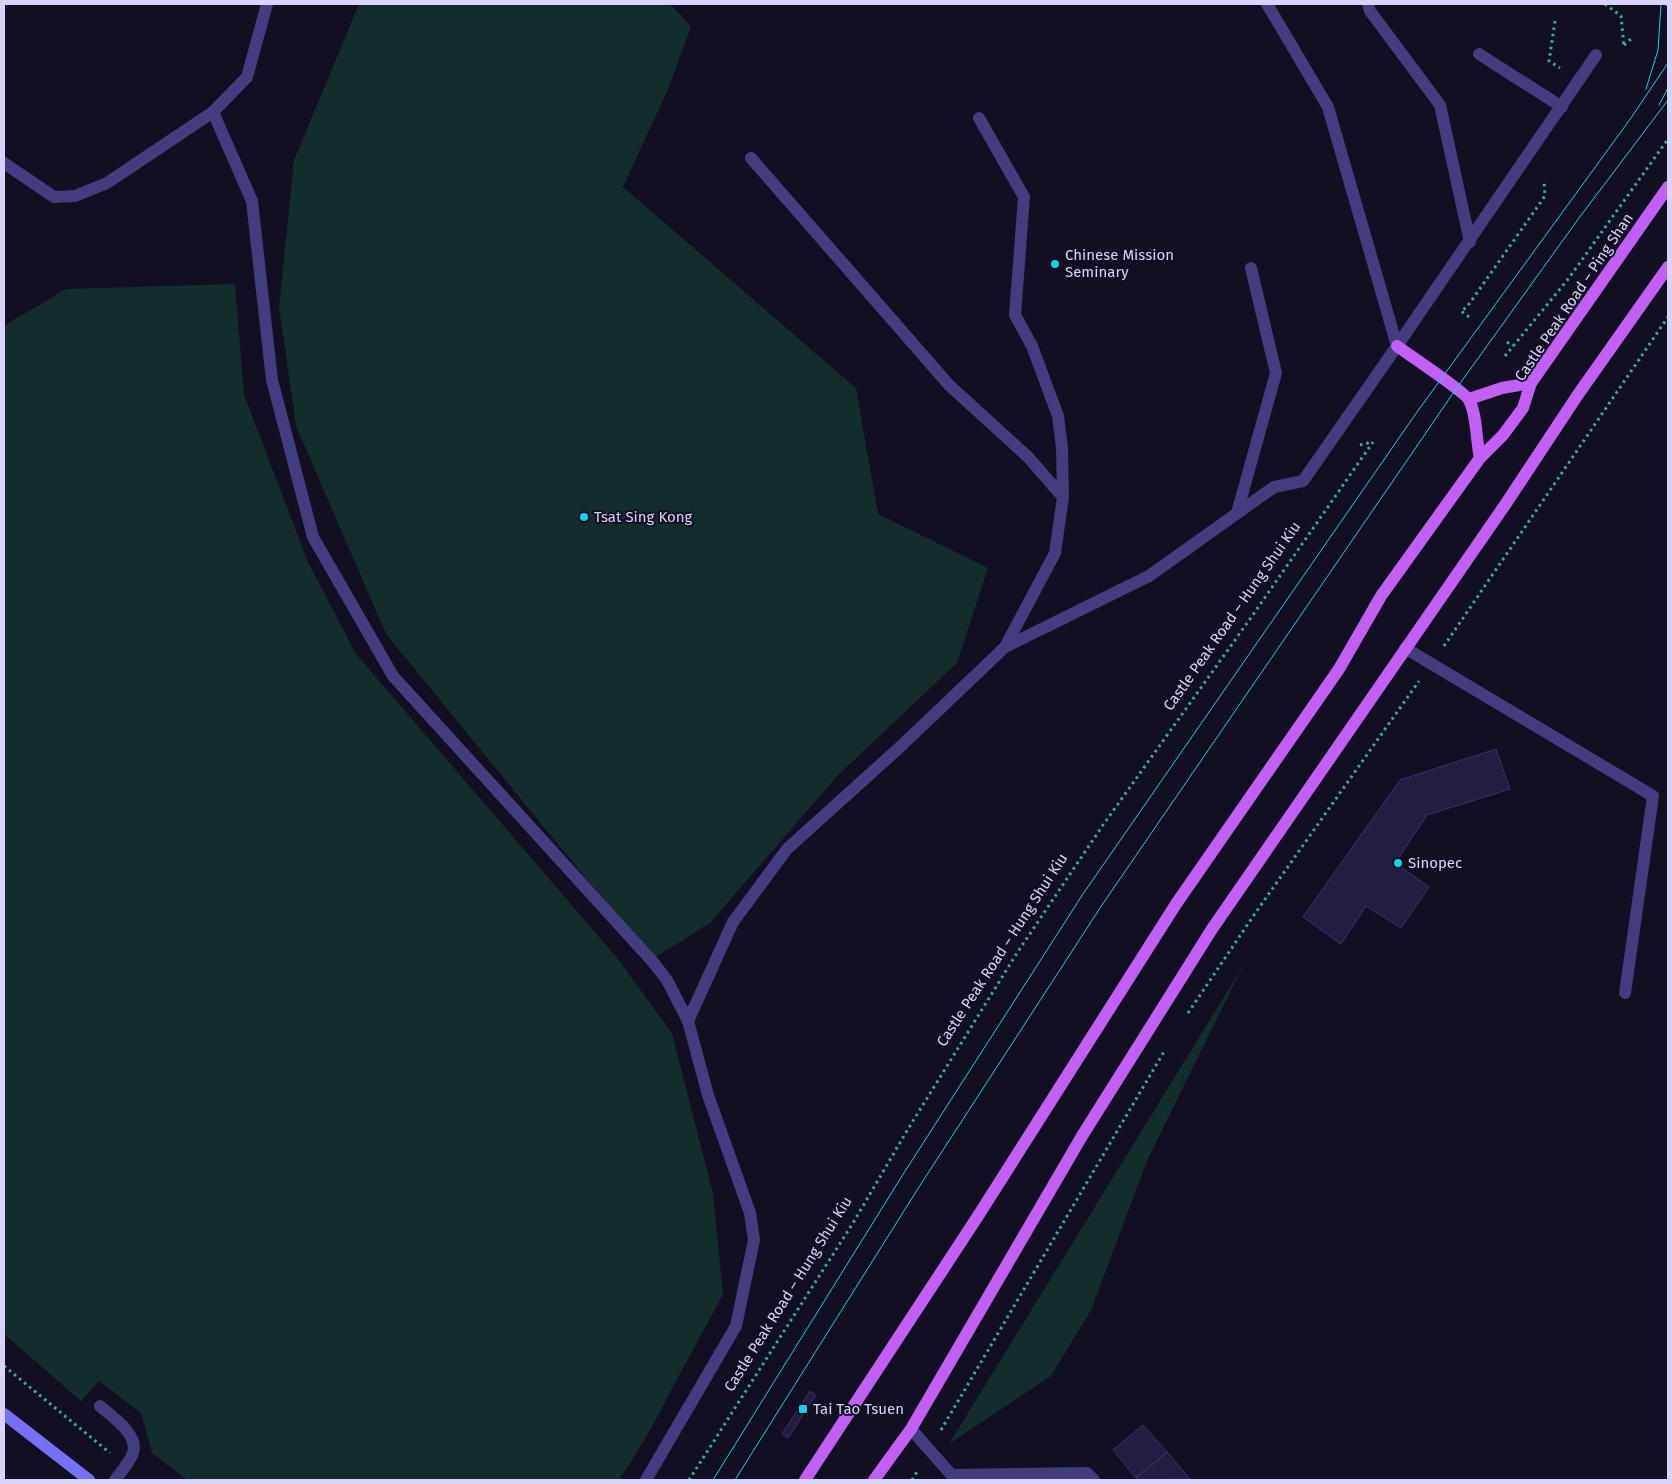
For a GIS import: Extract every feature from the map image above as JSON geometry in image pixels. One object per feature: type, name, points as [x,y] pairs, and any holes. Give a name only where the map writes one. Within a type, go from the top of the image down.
[{"type":"main road","name":"Castle Peak Road – Ping Shan","points":[[804,1480],[978,1216],[1176,904],[1339,669],[1381,596],[1470,471],[1503,435],[1523,408],[1531,383],[1668,187]]},
{"type":"main road","points":[[874,1480],[911,1430],[1082,1136],[1212,929],[1507,502],[1577,396],[1668,267]]},
{"type":"main road","points":[[1398,346],[1469,399],[1476,422],[1476,438],[1480,458]]},
{"type":"main road","points":[[1469,399],[1502,388],[1531,383]]},
{"type":"main road","points":[[4,1414],[89,1480]]},
{"type":"street","points":[[4,163],[54,198],[75,196],[107,183],[213,112],[247,77],[267,4]]},
{"type":"street","points":[[1267,4],[1328,107],[1398,346]]},
{"type":"street","points":[[1368,4],[1370,11],[1440,105],[1470,242]]},
{"type":"street","points":[[1480,54],[1562,108]]},
{"type":"street","points":[[688,1021],[733,922],[787,849],[900,747],[1005,647],[1150,576],[1274,487],[1303,481],[1470,242],[1596,55]]},
{"type":"street","points":[[213,112],[252,200],[272,380],[313,537],[393,676],[652,960],[667,980],[688,1021],[708,1096],[750,1213],[754,1240],[736,1326],[646,1480]]},
{"type":"street","points":[[979,118],[1024,197],[1015,315],[1032,346],[1058,416],[1062,448],[1063,497],[1055,553],[1005,647]]},
{"type":"street","points":[[751,158],[949,385],[1028,457],[1063,497]]},
{"type":"street","points":[[1238,513],[1276,373],[1251,268]]},
{"type":"street","points":[[1405,648],[1653,796],[1626,993]]},
{"type":"street","points":[[100,1406],[123,1426],[132,1441],[133,1452],[115,1480]]},
{"type":"street","points":[[911,1430],[953,1478],[1087,1473],[1094,1480]]},
{"type":"path","points":[[1605,4],[1622,16],[1624,46],[1632,38]]},
{"type":"path","points":[[1555,21],[1549,61],[1580,81]]},
{"type":"path","points":[[1505,356],[1569,278],[1668,139]]},
{"type":"path","points":[[1469,317],[1460,312],[1467,307],[1545,196],[1544,181]]},
{"type":"path","points":[[1182,1022],[1256,912],[1432,664],[1668,316]]},
{"type":"path","points":[[1507,342],[1513,346]]},
{"type":"path","name":"Castle Peak Road – Hung Shui Kiu","points":[[689,1480],[853,1223],[908,1129],[1028,937],[1103,825],[1373,442],[1360,445]]},
{"type":"path","points":[[912,1480],[1167,1047]]},
{"type":"path","points":[[4,1366],[125,1465]]},
{"type":"green space","points":[[359,4],[670,4],[691,26],[669,87],[623,187],[856,388],[878,514],[988,568],[957,663],[838,775],[710,923],[654,958],[587,880],[386,634],[296,426],[279,307],[294,160]]},
{"type":"green space","points":[[235,284],[244,395],[308,562],[356,654],[617,958],[672,1033],[713,1194],[723,1294],[644,1441],[619,1480],[187,1480],[152,1453],[141,1413],[99,1381],[81,1401],[4,1334],[4,326],[66,289]]},
{"type":"green space","points":[[1243,966],[1147,1161],[1091,1310],[1051,1376],[949,1444]]},
{"type":"building","points":[[1496,749],[1510,789],[1427,815],[1395,863],[1429,887],[1401,928],[1366,906],[1341,944],[1303,917],[1400,780]]},
{"type":"building","points":[[810,1391],[816,1395],[788,1438],[782,1434]]},
{"type":"building","points":[[1143,1425],[1167,1452],[1136,1478],[1113,1450]]},
{"type":"building","points":[[1167,1452],[1190,1479],[1139,1480],[1136,1478]]},
{"type":"tram line","points":[[1646,89],[1658,50],[1661,4]]},
{"type":"tram line","points":[[713,1480],[902,1176],[1083,894],[1417,412],[1631,118],[1668,63]]},
{"type":"tram line","points":[[1659,105],[1668,88]]},
{"type":"tram line","points":[[735,1480],[919,1187],[1102,905],[1456,389],[1579,218],[1668,100]]},
{"type":"place","name":"Chinese Mission Seminary","points":[[1055,264]]},
{"type":"place","name":"Tsat Sing Kong","points":[[584,517]]},
{"type":"place","name":"Sinopec","points":[[1398,863]]},
{"type":"place","name":"Tai Tao Tsuen","points":[[803,1409]]}]
